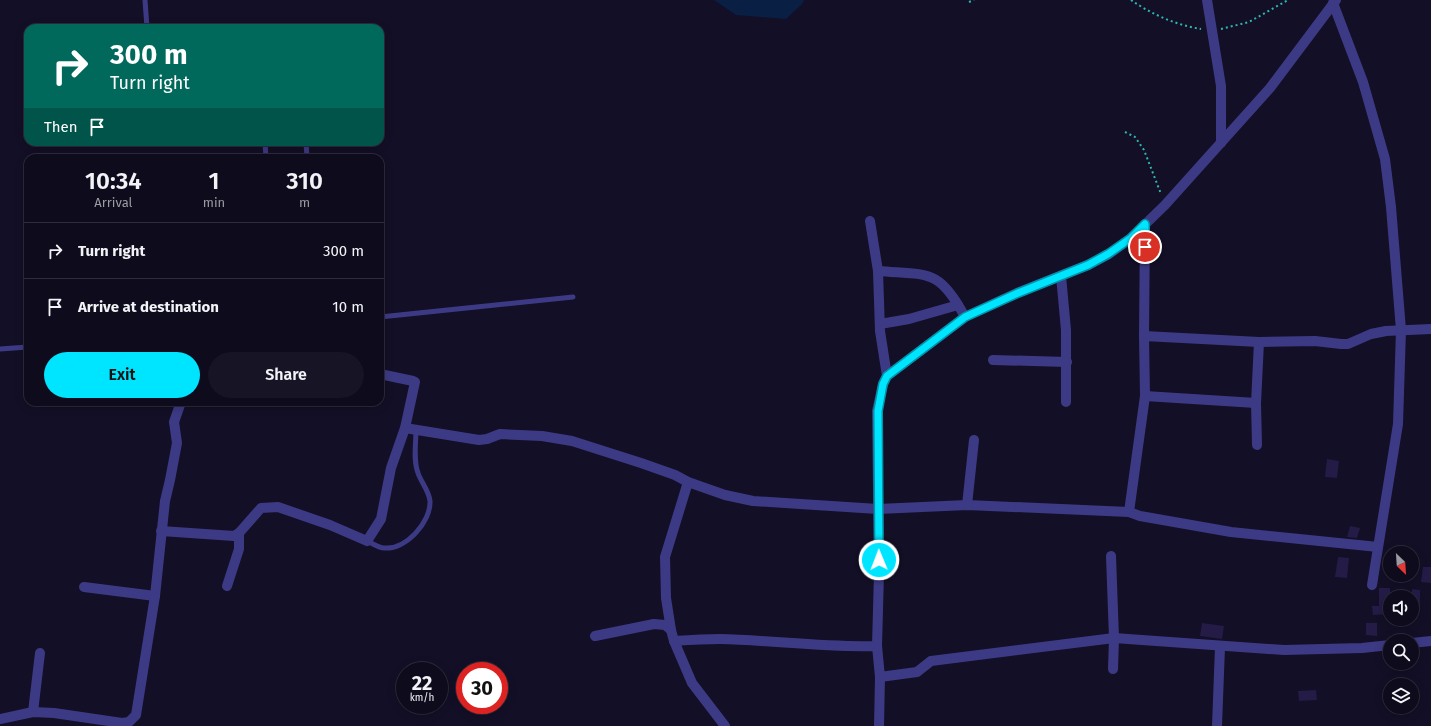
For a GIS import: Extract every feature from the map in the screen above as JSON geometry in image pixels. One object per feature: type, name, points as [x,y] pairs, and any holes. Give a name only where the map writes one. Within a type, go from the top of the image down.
[{"type":"street","points":[[1207,0],[1221,86],[1221,143]]},
{"type":"street","points":[[879,726],[880,678],[877,646],[879,573],[878,411],[883,384],[887,376],[965,317],[1018,293],[1088,265],[1108,254],[1131,238],[1165,205],[1270,88],[1334,2]]},
{"type":"street","points":[[1334,2],[1363,82],[1385,159],[1391,207],[1401,330],[1398,424],[1372,585]]},
{"type":"street","points":[[870,221],[878,271],[880,324],[887,376]]},
{"type":"street","points":[[1129,512],[1145,396],[1145,224]]},
{"type":"street","points":[[878,271],[916,273],[932,277],[941,282],[951,293],[965,317]]},
{"type":"street","points":[[1061,276],[1067,362],[1066,402]]},
{"type":"street","points":[[880,324],[909,320],[958,305]]},
{"type":"street","points":[[1144,336],[1259,342],[1315,341],[1348,344],[1371,334],[1401,330],[1431,329]]},
{"type":"street","points":[[1257,444],[1256,403],[1259,342]]},
{"type":"street","points":[[993,360],[1067,362]]},
{"type":"street","points":[[161,531],[227,536],[239,533],[261,508],[278,507],[330,525],[367,541],[381,519],[390,468],[405,428],[415,382],[384,375]]},
{"type":"street","points":[[1145,396],[1256,403]]},
{"type":"street","points":[[0,719],[12,722],[33,712],[54,713],[135,723],[155,596],[165,502],[177,444],[174,422],[180,406]]},
{"type":"street","points":[[405,428],[479,440],[487,439],[500,434],[542,436],[572,441],[641,462],[688,482],[725,495],[753,501],[878,509],[967,505],[1129,512],[1140,516],[1231,532],[1378,547]]},
{"type":"street","points":[[967,505],[974,440]]},
{"type":"street","points":[[688,482],[665,557],[666,598],[674,641],[692,683],[725,726]]},
{"type":"street","points":[[227,586],[239,549],[239,533]]},
{"type":"street","points":[[1111,556],[1114,638],[1113,669]]},
{"type":"street","points":[[84,587],[155,596]]},
{"type":"street","points":[[595,636],[654,624],[665,625],[671,630]]},
{"type":"street","points":[[880,678],[917,672],[931,661],[1114,638],[1220,647],[1284,650],[1362,648],[1383,646]]},
{"type":"street","points":[[674,641],[720,639],[859,647],[877,646]]},
{"type":"street","points":[[1419,642],[1431,641]]},
{"type":"street","points":[[1218,726],[1220,647]]},
{"type":"street","points":[[33,712],[40,653]]},
{"type":"lane","points":[[145,0],[147,24]]},
{"type":"lane","points":[[384,317],[573,297]]},
{"type":"lane","points":[[0,349],[24,346]]},
{"type":"lane","points":[[367,541],[383,548],[397,546],[418,531],[425,521],[430,502],[428,494],[418,473],[416,464],[416,430]]},
{"type":"path","points":[[969,2],[974,0]]},
{"type":"path","points":[[1130,0],[1153,13],[1190,27],[1212,30],[1249,22],[1288,0]]},
{"type":"path","points":[[1125,132],[1136,137],[1144,150],[1165,205]]},
{"type":"water","points":[[714,0],[804,0],[802,4],[786,19],[736,15]]},
{"type":"building","points":[[1327,459],[1339,461],[1337,478],[1325,477]]},
{"type":"building","points":[[1350,526],[1360,528],[1357,538],[1347,537]]},
{"type":"building","points":[[1338,557],[1349,558],[1347,578],[1335,577]]},
{"type":"building","points":[[1423,567],[1431,567],[1431,583],[1421,582]]},
{"type":"building","points":[[1379,588],[1390,588],[1390,590],[1383,590],[1383,614],[1373,615],[1372,606],[1379,606]]},
{"type":"building","points":[[1412,589],[1420,590],[1420,607],[1419,590]]},
{"type":"building","points":[[1202,623],[1224,626],[1222,639],[1200,636]]},
{"type":"building","points":[[1366,623],[1377,623],[1377,636],[1366,635]]},
{"type":"building","points":[[1316,690],[1317,700],[1299,701],[1298,691]]},
{"type":"route","points":[[879,560],[877,475],[878,411],[883,384],[887,376],[904,365],[965,317],[1018,293],[1088,265],[1108,254],[1131,238],[1145,224],[1145,247]]}]
